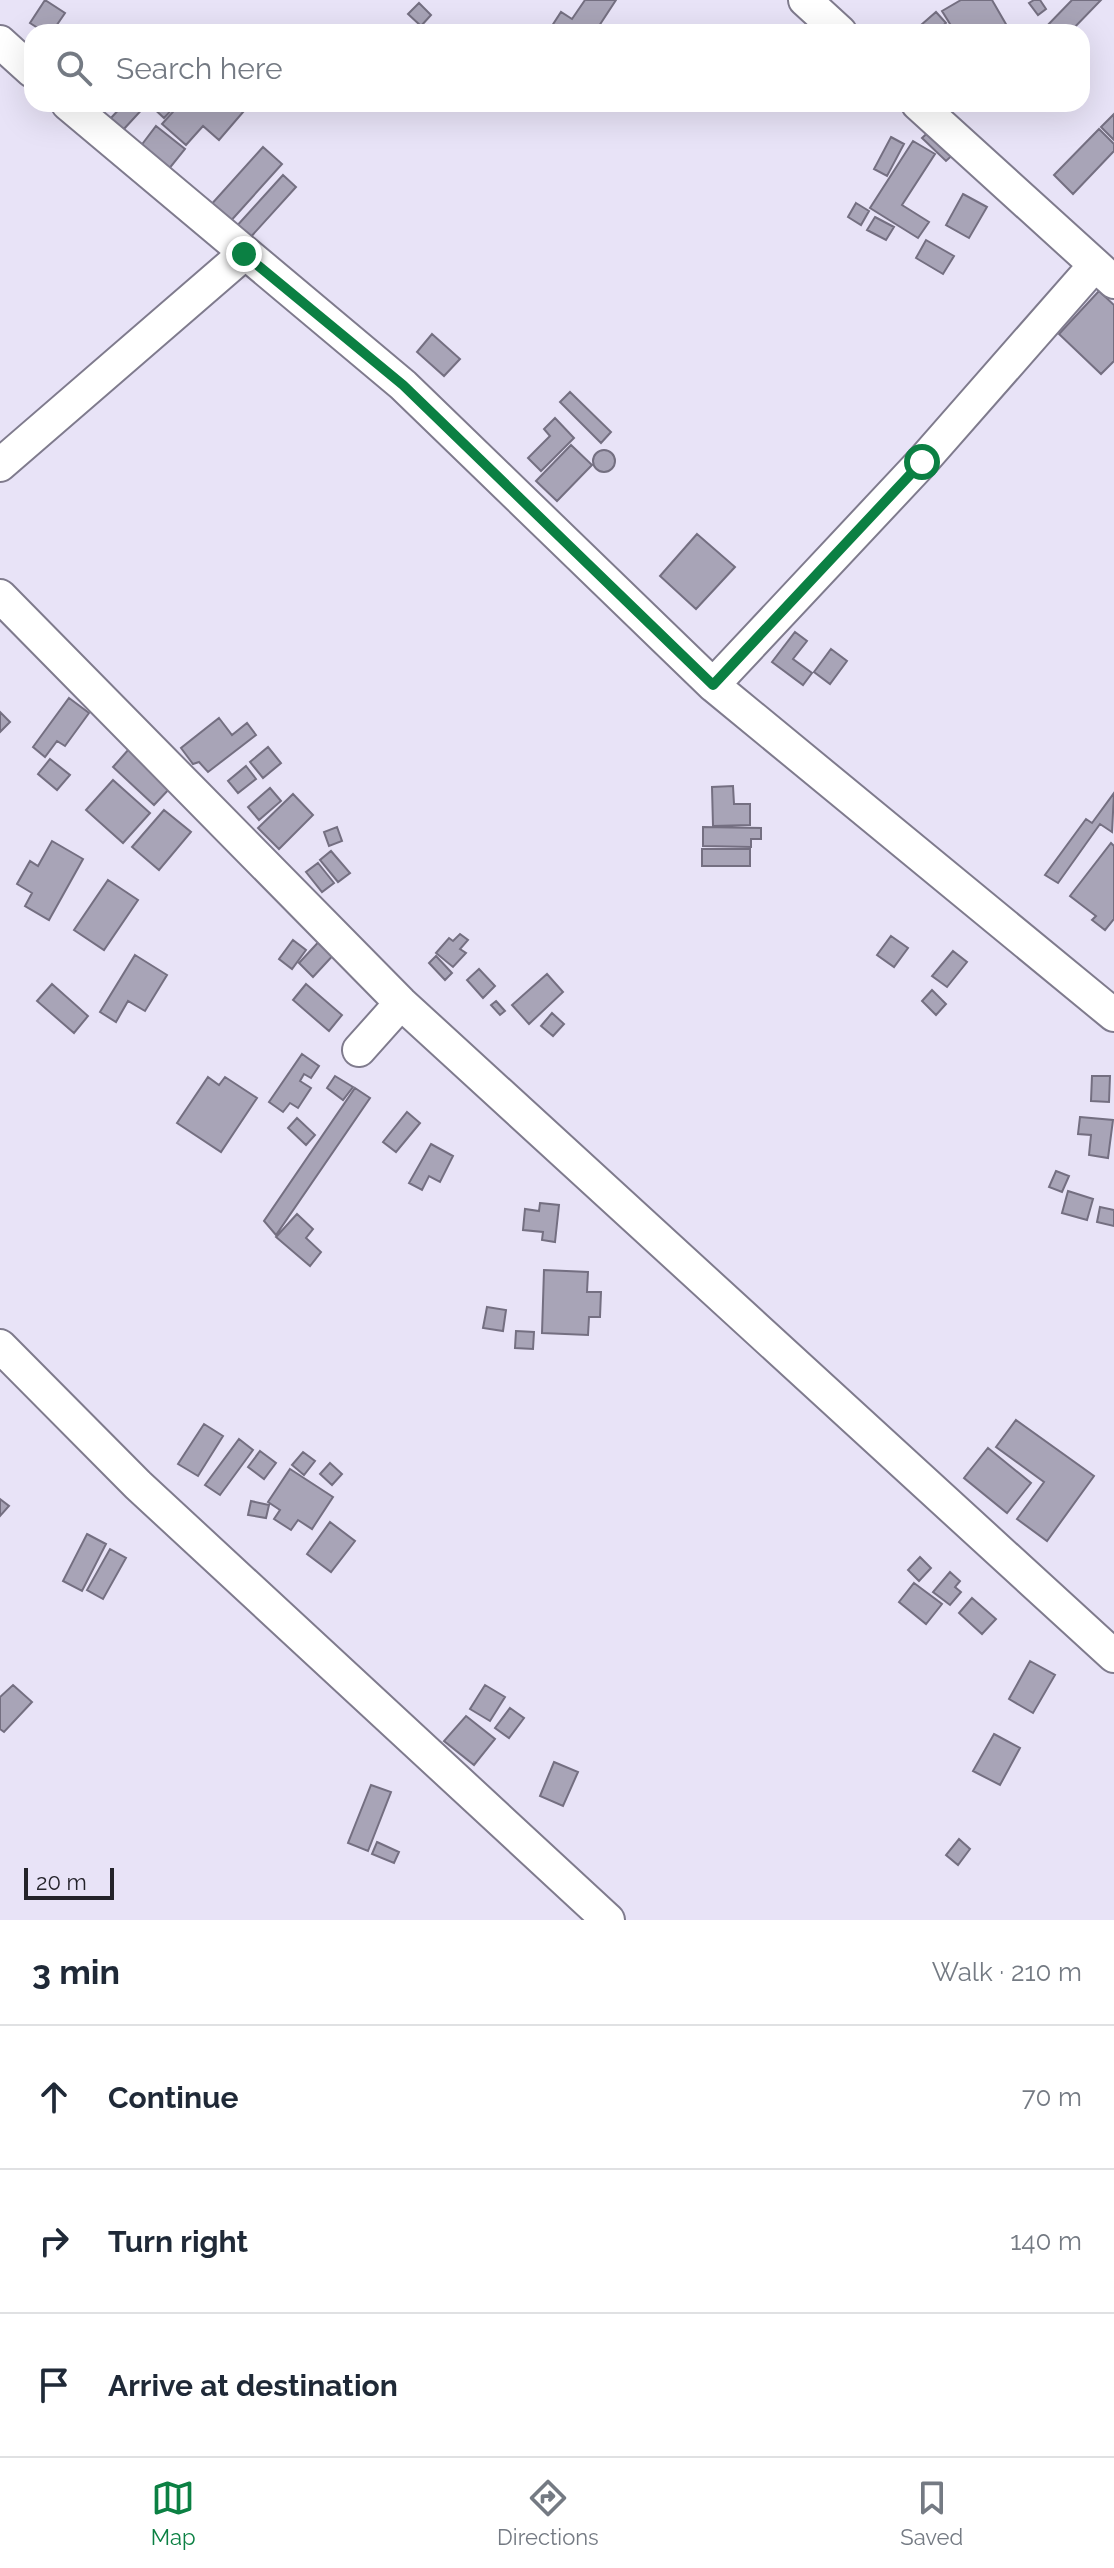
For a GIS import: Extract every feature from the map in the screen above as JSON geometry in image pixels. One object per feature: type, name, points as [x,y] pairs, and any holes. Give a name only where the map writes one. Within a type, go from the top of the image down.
[{"type":"street","points":[[805,0],[831,24]]},
{"type":"street","points":[[0,42],[24,64]]},
{"type":"street","points":[[77,112],[403,385],[713,685],[1114,1015]]},
{"type":"street","points":[[713,685],[1104,274],[927,112]]},
{"type":"street","points":[[0,465],[244,254]]},
{"type":"street","points":[[0,596],[401,1003],[1114,1656]]},
{"type":"street","points":[[359,1050],[401,1003]]},
{"type":"street","points":[[0,1346],[149,1496],[608,1920]]},
{"type":"building","points":[[45,0],[65,13],[57,24],[30,23]]},
{"type":"building","points":[[585,0],[616,0],[600,24],[553,24],[561,12],[572,19]]},
{"type":"building","points":[[961,0],[992,0],[1006,24],[950,24],[942,11]]},
{"type":"building","points":[[1040,0],[1046,9],[1038,15],[1029,3]]},
{"type":"building","points":[[1072,0],[1101,0],[1078,24],[1049,24]]},
{"type":"building","points":[[419,3],[431,15],[419,24],[408,14]]},
{"type":"building","points":[[936,12],[946,23],[945,24],[922,24]]},
{"type":"building","points":[[117,112],[140,112],[123,130],[110,119]]},
{"type":"building","points":[[173,112],[243,112],[219,140],[203,126],[186,145],[162,124]]},
{"type":"building","points":[[1114,114],[1114,140],[1101,127]]},
{"type":"building","points":[[156,126],[185,149],[168,170],[140,147]]},
{"type":"building","points":[[935,126],[958,150],[946,161],[922,138]]},
{"type":"building","points":[[1099,129],[1114,144],[1114,151],[1073,194],[1054,175]]},
{"type":"building","points":[[891,137],[904,144],[887,176],[874,169]]},
{"type":"building","points":[[913,141],[935,154],[902,205],[929,222],[918,238],[870,208]]},
{"type":"building","points":[[263,147],[282,164],[228,224],[209,207]]},
{"type":"building","points":[[283,175],[296,187],[248,240],[235,228]]},
{"type":"building","points":[[963,194],[987,207],[969,238],[946,225]]},
{"type":"building","points":[[856,203],[869,211],[861,225],[848,217]]},
{"type":"building","points":[[875,217],[894,227],[886,240],[867,230]]},
{"type":"building","points":[[926,240],[954,256],[943,274],[916,258]]},
{"type":"building","points":[[1099,291],[1114,305],[1114,361],[1101,374],[1059,334]]},
{"type":"building","points":[[432,334],[460,359],[444,376],[417,352]]},
{"type":"building","points":[[570,392],[611,432],[601,443],[560,402]]},
{"type":"building","points":[[555,418],[574,438],[541,471],[528,458],[550,436],[544,429]]},
{"type":"building","points":[[571,445],[592,465],[557,501],[536,481]]},
{"type":"building","points":[[604,450],[615,461],[604,472],[593,461]]},
{"type":"building","points":[[697,534],[735,567],[696,609],[660,576]]},
{"type":"building","points":[[795,632],[807,641],[793,659],[812,673],[803,685],[772,662]]},
{"type":"building","points":[[831,649],[847,661],[830,684],[814,672]]},
{"type":"building","points":[[69,698],[89,713],[65,746],[57,741],[45,757],[33,747]]},
{"type":"building","points":[[0,712],[10,722],[0,732]]},
{"type":"building","points":[[219,718],[232,735],[247,723],[256,735],[208,772],[199,762],[193,764],[181,748]]},
{"type":"building","points":[[268,747],[281,763],[263,778],[250,762]]},
{"type":"building","points":[[129,749],[171,787],[154,805],[113,767]]},
{"type":"building","points":[[50,759],[70,775],[57,790],[38,774]]},
{"type":"building","points":[[246,766],[256,779],[238,793],[228,781]]},
{"type":"building","points":[[113,780],[150,813],[123,843],[86,810]]},
{"type":"building","points":[[733,786],[734,804],[750,804],[750,825],[713,826],[712,787]]},
{"type":"building","points":[[270,788],[281,801],[259,820],[248,807]]},
{"type":"building","points":[[1114,793],[1112,832],[1100,824],[1058,883],[1045,875],[1086,819],[1092,823]]},
{"type":"building","points":[[293,794],[313,815],[279,849],[258,828]]},
{"type":"building","points":[[164,810],[191,832],[159,870],[132,847]]},
{"type":"building","points":[[337,827],[342,841],[329,846],[324,832]]},
{"type":"building","points":[[703,827],[761,828],[761,839],[751,839],[751,847],[703,846]]},
{"type":"building","points":[[52,841],[83,859],[49,920],[25,906],[32,893],[17,884],[30,861],[38,866]]},
{"type":"building","points":[[1111,843],[1114,846],[1114,919],[1105,930],[1092,920],[1096,916],[1070,896]]},
{"type":"building","points":[[702,849],[750,849],[750,866],[702,866]]},
{"type":"building","points":[[331,851],[350,873],[338,882],[320,860]]},
{"type":"building","points":[[318,863],[334,883],[322,892],[306,872]]},
{"type":"building","points":[[108,880],[138,900],[104,950],[74,930]]},
{"type":"building","points":[[460,934],[468,940],[460,949],[466,953],[453,967],[436,953],[449,938],[453,941]]},
{"type":"building","points":[[324,936],[338,950],[313,977],[299,963]]},
{"type":"building","points":[[891,936],[908,948],[894,967],[877,955]]},
{"type":"building","points":[[293,940],[306,950],[292,969],[279,959]]},
{"type":"building","points":[[953,951],[967,962],[947,987],[932,976]]},
{"type":"building","points":[[135,955],[167,975],[145,1011],[128,1001],[116,1022],[100,1012]]},
{"type":"building","points":[[436,956],[452,973],[445,980],[429,963]]},
{"type":"building","points":[[479,969],[495,986],[483,998],[467,980]]},
{"type":"building","points":[[547,974],[563,992],[529,1024],[512,1005]]},
{"type":"building","points":[[52,984],[88,1016],[74,1033],[37,1001]]},
{"type":"building","points":[[306,984],[342,1015],[329,1031],[293,1000]]},
{"type":"building","points":[[932,990],[946,1004],[936,1015],[922,1001]]},
{"type":"building","points":[[496,1001],[505,1011],[500,1015],[491,1005]]},
{"type":"building","points":[[552,1013],[564,1024],[553,1036],[541,1026]]},
{"type":"building","points":[[302,1054],[319,1066],[311,1078],[304,1074],[300,1081],[311,1088],[298,1108],[290,1103],[283,1112],[269,1102]]},
{"type":"building","points":[[335,1076],[353,1087],[343,1100],[327,1088]]},
{"type":"building","points":[[1092,1076],[1110,1076],[1109,1102],[1091,1101]]},
{"type":"building","points":[[208,1077],[219,1085],[225,1077],[257,1098],[221,1152],[177,1123]]},
{"type":"building","points":[[355,1088],[370,1098],[276,1235],[264,1221]]},
{"type":"building","points":[[407,1112],[420,1123],[396,1152],[383,1142]]},
{"type":"building","points":[[1080,1117],[1113,1120],[1108,1158],[1089,1155],[1091,1135],[1078,1134]]},
{"type":"building","points":[[297,1118],[315,1135],[306,1145],[288,1128]]},
{"type":"building","points":[[431,1144],[453,1156],[440,1182],[429,1176],[422,1190],[409,1183]]},
{"type":"building","points":[[1056,1171],[1069,1176],[1062,1192],[1049,1187]]},
{"type":"building","points":[[1068,1191],[1093,1199],[1087,1220],[1062,1213]]},
{"type":"building","points":[[540,1203],[559,1205],[555,1242],[542,1240],[543,1232],[523,1230],[525,1209],[539,1211]]},
{"type":"building","points":[[1100,1207],[1114,1210],[1114,1226],[1097,1222]]},
{"type":"building","points":[[297,1214],[313,1229],[306,1238],[321,1252],[310,1266],[276,1237]]},
{"type":"building","points":[[544,1270],[588,1272],[587,1292],[601,1292],[600,1317],[589,1317],[588,1335],[542,1333]]},
{"type":"building","points":[[487,1307],[506,1310],[503,1331],[483,1328]]},
{"type":"building","points":[[516,1331],[534,1332],[533,1349],[515,1348]]},
{"type":"building","points":[[1016,1420],[1094,1476],[1047,1541],[1017,1519],[1044,1482],[996,1447]]},
{"type":"building","points":[[204,1424],[223,1436],[198,1476],[178,1464]]},
{"type":"building","points":[[239,1439],[253,1450],[220,1495],[205,1485]]},
{"type":"building","points":[[988,1448],[1031,1483],[1007,1513],[964,1478]]},
{"type":"building","points":[[260,1451],[276,1463],[264,1479],[248,1467]]},
{"type":"building","points":[[303,1452],[315,1461],[304,1475],[292,1465]]},
{"type":"building","points":[[330,1463],[342,1474],[332,1485],[320,1474]]},
{"type":"building","points":[[290,1469],[333,1497],[312,1529],[298,1520],[291,1530],[274,1519],[280,1510],[268,1502]]},
{"type":"building","points":[[0,1499],[9,1506],[0,1516]]},
{"type":"building","points":[[251,1501],[269,1505],[266,1518],[248,1515]]},
{"type":"building","points":[[330,1522],[355,1541],[331,1572],[307,1554]]},
{"type":"building","points":[[87,1534],[106,1544],[82,1591],[63,1581]]},
{"type":"building","points":[[110,1549],[126,1558],[103,1599],[87,1590]]},
{"type":"building","points":[[920,1557],[931,1568],[919,1581],[908,1570]]},
{"type":"building","points":[[950,1572],[960,1581],[955,1587],[961,1592],[950,1605],[933,1592]]},
{"type":"building","points":[[914,1583],[942,1604],[926,1624],[899,1602]]},
{"type":"building","points":[[972,1598],[996,1619],[982,1634],[959,1613]]},
{"type":"building","points":[[1030,1661],[1055,1675],[1033,1713],[1009,1699]]},
{"type":"building","points":[[13,1685],[32,1702],[4,1732],[0,1729],[0,1697]]},
{"type":"building","points":[[485,1685],[505,1697],[490,1721],[470,1709]]},
{"type":"building","points":[[510,1708],[524,1718],[509,1738],[495,1728]]},
{"type":"building","points":[[466,1716],[495,1739],[474,1765],[444,1741]]},
{"type":"building","points":[[994,1734],[1020,1748],[1000,1785],[973,1771]]},
{"type":"building","points":[[554,1762],[578,1772],[563,1806],[540,1796]]},
{"type":"building","points":[[371,1785],[391,1792],[368,1851],[348,1843]]},
{"type":"building","points":[[959,1839],[970,1849],[958,1865],[946,1855]]},
{"type":"building","points":[[377,1842],[399,1852],[394,1863],[372,1854]]},
{"type":"route","points":[[244,254],[403,385],[713,685],[922,462]]}]
